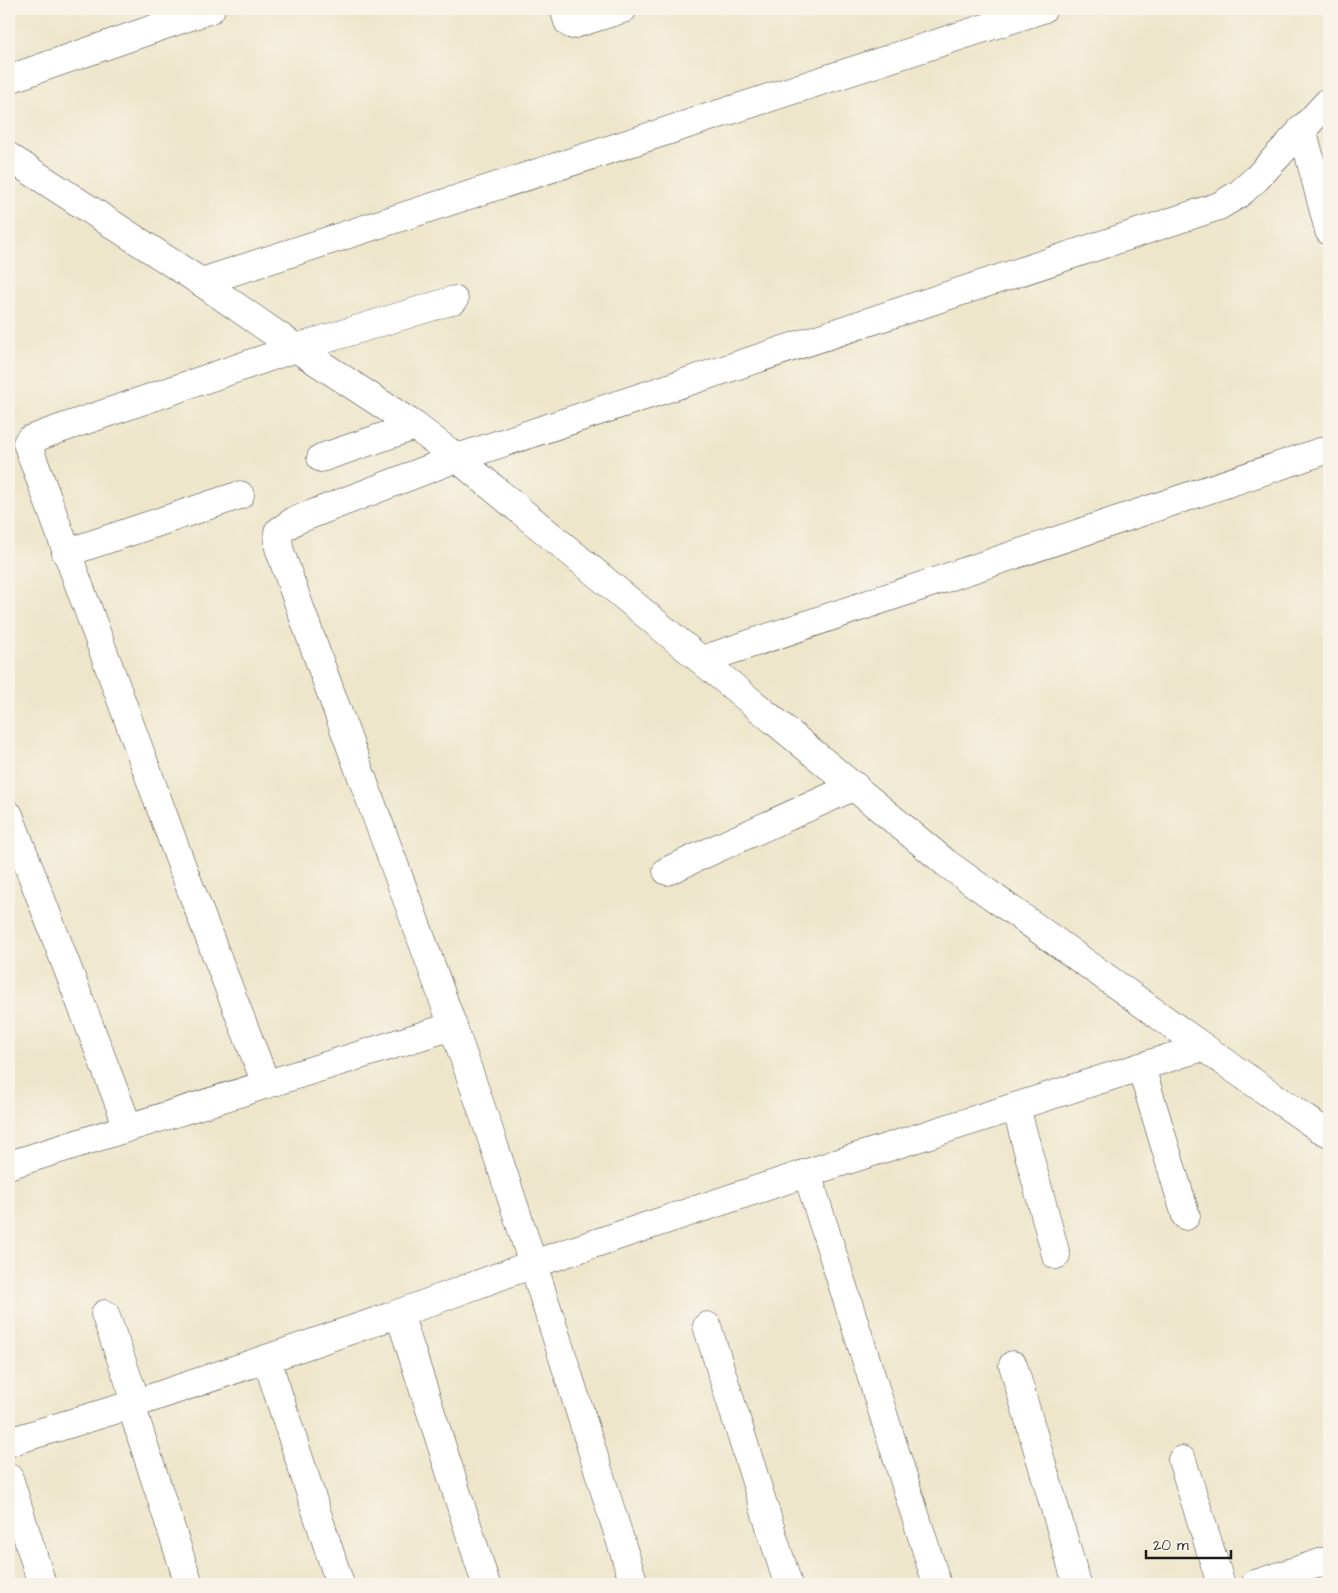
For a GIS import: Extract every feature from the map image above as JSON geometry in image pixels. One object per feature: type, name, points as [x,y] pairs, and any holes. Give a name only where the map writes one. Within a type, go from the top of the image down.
[{"type":"street","points":[[9,78],[212,9]]},
{"type":"street","points":[[564,9],[568,22],[572,25],[623,9]]},
{"type":"street","points":[[201,282],[1043,9]]},
{"type":"street","points":[[634,1584],[533,1264],[453,1026],[363,776],[324,678],[279,548],[278,535],[282,528],[294,521],[457,458],[1219,206],[1239,194],[1257,178],[1329,101]]},
{"type":"street","points":[[1302,128],[1329,231]]},
{"type":"street","points":[[9,157],[201,282],[296,348],[415,426],[457,458],[946,862],[1203,1048],[1329,1133]]},
{"type":"street","points":[[266,1084],[183,869],[28,451],[28,441],[296,348],[454,300]]},
{"type":"street","points":[[321,458],[415,426]]},
{"type":"street","points":[[702,660],[1329,449]]},
{"type":"street","points":[[66,553],[240,495]]},
{"type":"street","points":[[667,872],[855,786]]},
{"type":"street","points":[[9,815],[128,1128]]},
{"type":"street","points":[[9,1165],[453,1026]]},
{"type":"street","points":[[9,1442],[134,1404],[267,1360],[533,1264],[807,1173],[1203,1048]]},
{"type":"street","points":[[1141,1067],[1186,1216]]},
{"type":"street","points":[[1016,1107],[1056,1255]]},
{"type":"street","points":[[807,1173],[937,1584]]},
{"type":"street","points":[[399,1313],[486,1584]]},
{"type":"street","points":[[105,1314],[189,1584]]},
{"type":"street","points":[[707,1326],[788,1584]]},
{"type":"street","points":[[267,1360],[340,1584]]},
{"type":"street","points":[[1013,1365],[1077,1584]]},
{"type":"street","points":[[1182,1460],[1221,1584]]},
{"type":"street","points":[[9,1478],[42,1584]]},
{"type":"street","points":[[1255,1584],[1329,1560]]}]
